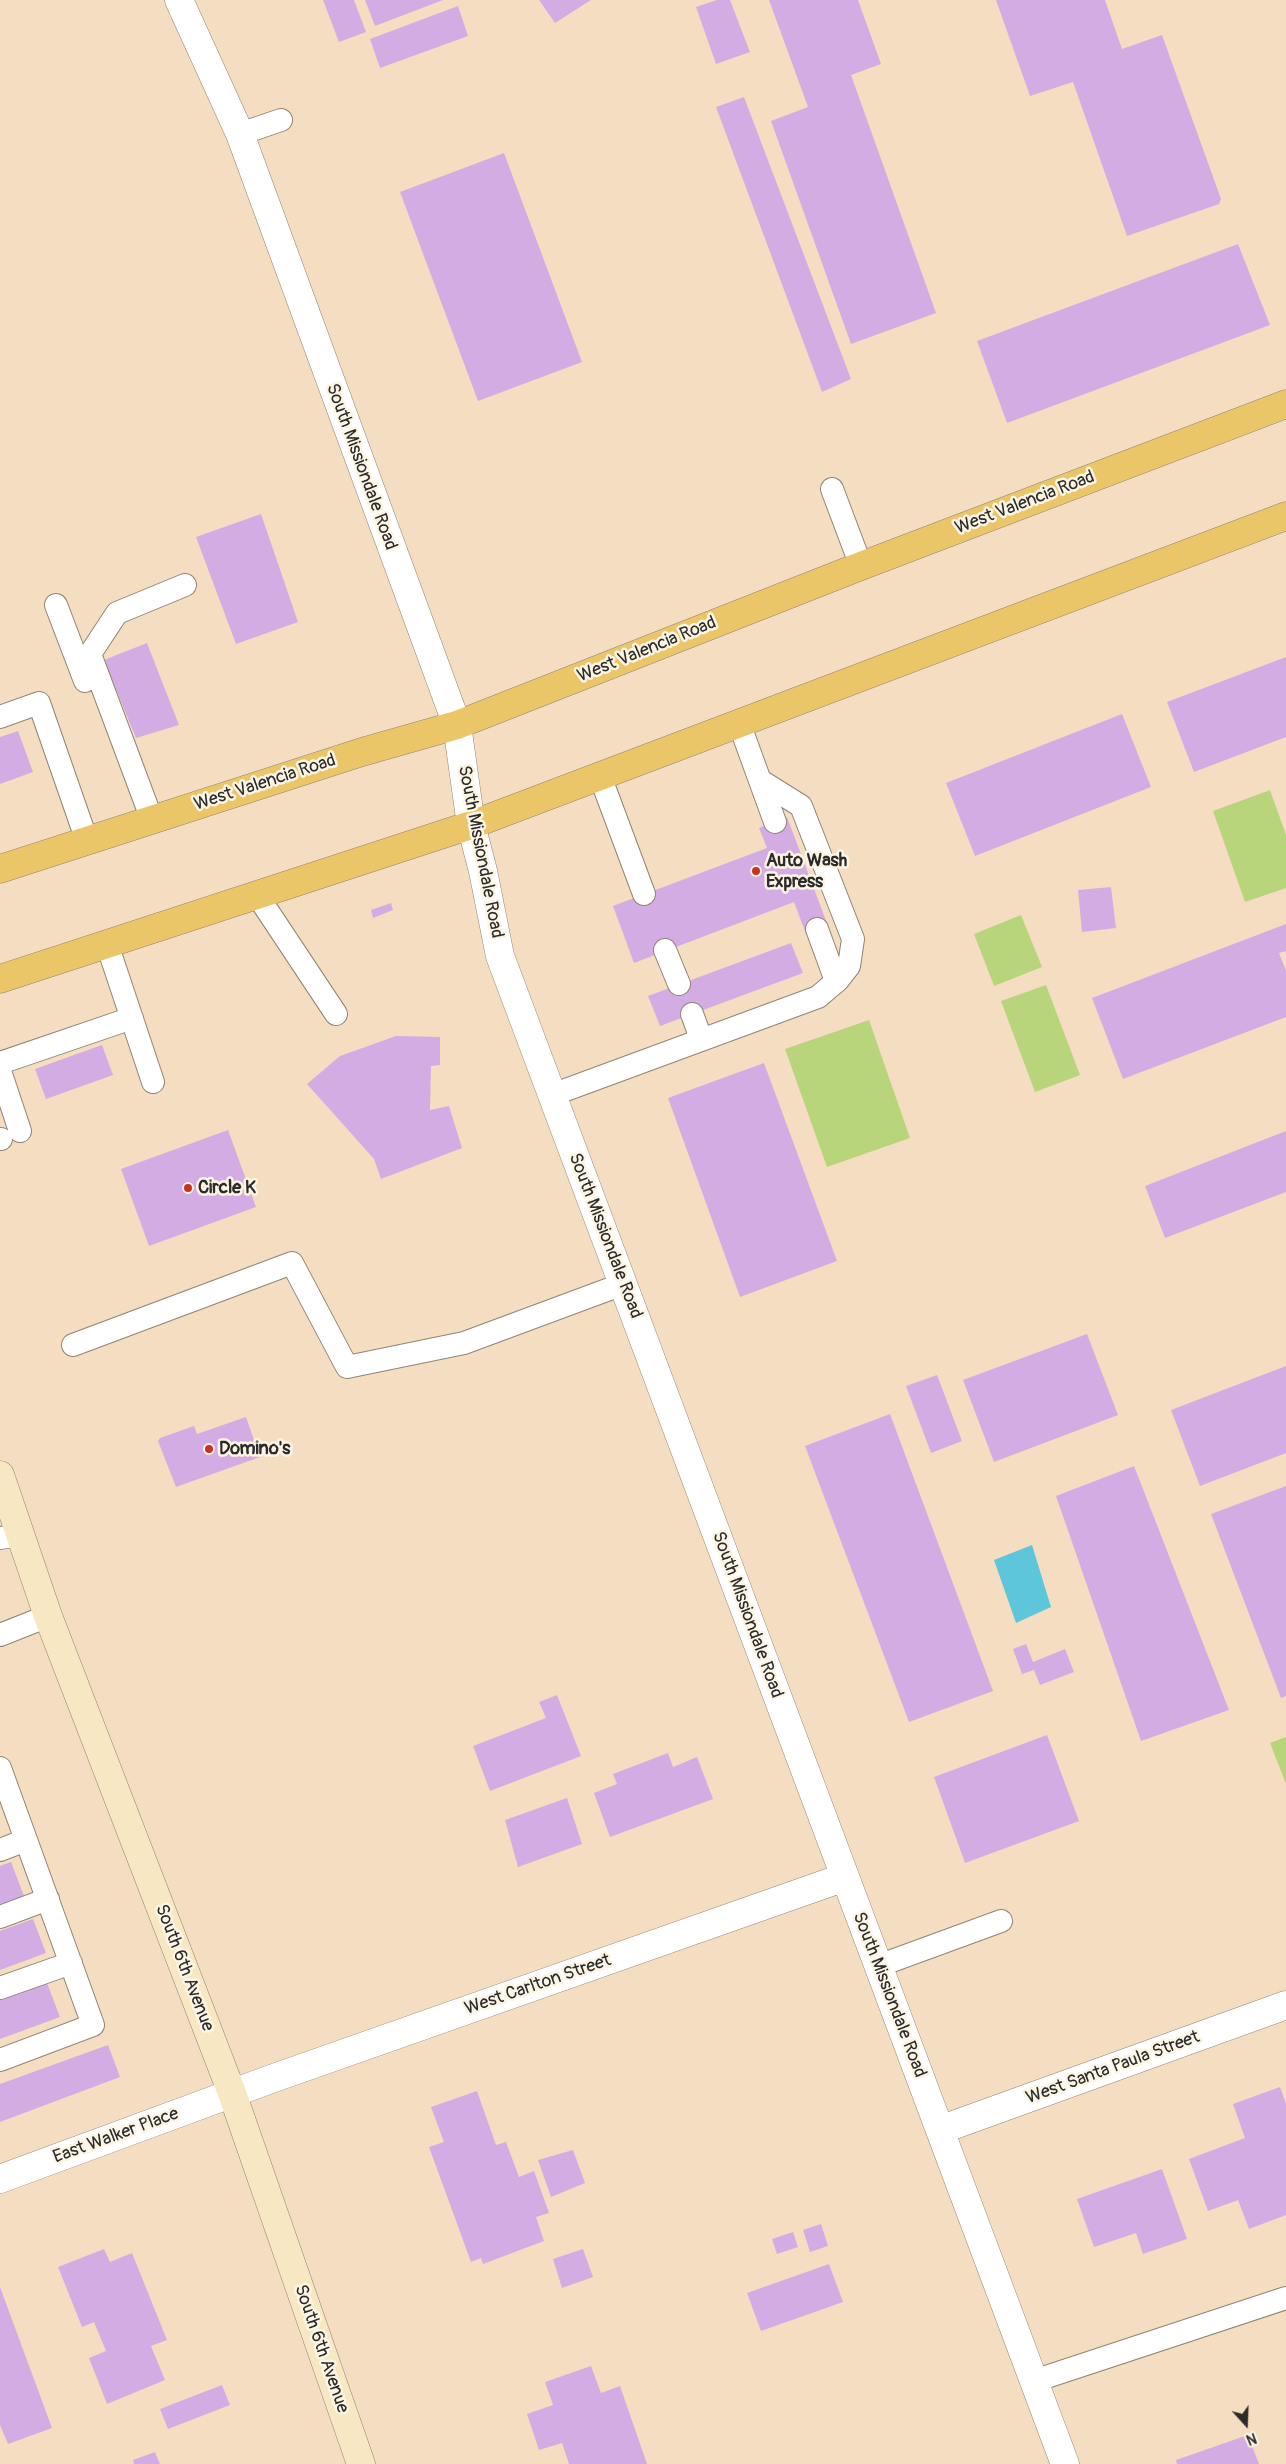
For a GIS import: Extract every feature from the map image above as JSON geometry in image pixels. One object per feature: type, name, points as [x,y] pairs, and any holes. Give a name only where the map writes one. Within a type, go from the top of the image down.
[{"type":"main road","name":"West Valencia Road","points":[[0,869],[362,752],[457,725],[861,566],[1286,404]]},
{"type":"main road","points":[[0,979],[471,825],[1286,516]]},
{"type":"street","name":"South Missiondale Road","points":[[179,0],[240,134],[457,725],[471,825],[483,871],[500,956],[1065,2464]]},
{"type":"street","name":"South 6th Avenue","points":[[0,1474],[10,1537],[48,1616],[232,2093],[361,2464]]},
{"type":"street","name":"West Carlton Street","points":[[232,2093],[845,1877]]},
{"type":"street","name":"West Santa Paula Street","points":[[940,2130],[1286,2005]]},
{"type":"street","name":"East Walker Place","points":[[0,2179],[232,2093]]},
{"type":"lane","points":[[240,134],[281,120]]},
{"type":"lane","points":[[832,489],[861,566]]},
{"type":"lane","points":[[145,822],[90,654],[117,613],[185,585]]},
{"type":"lane","points":[[56,605],[145,822]]},
{"type":"lane","points":[[0,717],[39,703],[87,841]]},
{"type":"lane","points":[[739,723],[775,822]]},
{"type":"lane","points":[[600,776],[644,894]]},
{"type":"lane","points":[[552,1095],[818,997],[849,966],[853,939],[801,806],[761,782]]},
{"type":"lane","points":[[257,895],[336,1014]]},
{"type":"lane","points":[[817,930],[836,981]]},
{"type":"lane","points":[[107,944],[153,1082]]},
{"type":"lane","points":[[665,950],[679,984]]},
{"type":"lane","points":[[692,1014],[700,1033],[695,1042]]},
{"type":"lane","points":[[0,1063],[132,1018]]},
{"type":"lane","points":[[0,1071],[7,1136]]},
{"type":"lane","points":[[73,1345],[292,1263],[347,1367],[464,1343],[623,1284]]},
{"type":"lane","points":[[0,1635],[48,1616]]},
{"type":"lane","points":[[0,2060],[94,2025],[2,1778]]},
{"type":"lane","points":[[0,1850],[26,1840]]},
{"type":"lane","points":[[0,1917],[48,1899]]},
{"type":"lane","points":[[878,1966],[1001,1921]]},
{"type":"lane","points":[[0,1988],[71,1963]]},
{"type":"lane","points":[[1034,2380],[1286,2298]]},
{"type":"green space","points":[[1270,790],[1286,835],[1286,888],[1245,902],[1213,811]]},
{"type":"green space","points":[[1021,915],[1042,967],[994,986],[974,934]]},
{"type":"green space","points":[[1046,985],[1080,1075],[1035,1092],[1001,1001]]},
{"type":"green space","points":[[869,1020],[910,1138],[827,1167],[785,1049]]},
{"type":"green space","points":[[1286,1737],[1286,1784],[1270,1743]]},
{"type":"water","points":[[1032,1545],[1051,1607],[1016,1623],[994,1560]]},
{"type":"building","points":[[323,0],[354,0],[366,32],[339,42]]},
{"type":"building","points":[[365,0],[443,0],[375,26]]},
{"type":"building","points":[[539,0],[591,0],[555,23]]},
{"type":"building","points":[[717,0],[730,0],[750,52],[716,64],[696,7]]},
{"type":"building","points":[[769,0],[858,0],[881,64],[851,75],[936,313],[851,344],[771,121],[808,107]]},
{"type":"building","points":[[996,0],[1105,0],[1122,49],[1162,35],[1221,199],[1219,204],[1127,236],[1073,82],[1030,96]]},
{"type":"building","points":[[458,6],[468,36],[380,68],[370,39]]},
{"type":"building","points":[[744,97],[851,379],[822,392],[716,107]]},
{"type":"building","points":[[504,153],[582,362],[478,401],[400,192]]},
{"type":"building","points":[[1238,244],[1270,325],[1007,423],[977,341]]},
{"type":"building","points":[[261,514],[298,622],[236,644],[196,537]]},
{"type":"building","points":[[147,643],[179,725],[136,738],[104,660]]},
{"type":"building","points":[[1286,657],[1286,737],[1194,772],[1167,702]]},
{"type":"building","points":[[1122,714],[1151,787],[975,856],[946,783]]},
{"type":"building","points":[[18,731],[33,772],[0,784],[0,737]]},
{"type":"building","name":"Auto Wash Express","points":[[787,817],[828,926],[806,934],[794,902],[634,963],[613,906],[767,848],[759,828]]},
{"type":"building","points":[[1111,887],[1116,928],[1082,932],[1078,890]]},
{"type":"building","points":[[391,903],[393,910],[373,918],[371,910]]},
{"type":"building","points":[[1286,924],[1286,951],[1279,953],[1286,971],[1286,1017],[1123,1079],[1092,998]]},
{"type":"building","points":[[791,943],[803,973],[660,1026],[648,996]]},
{"type":"building","points":[[396,1036],[440,1037],[440,1065],[431,1066],[430,1110],[449,1106],[462,1148],[381,1179],[374,1159],[307,1084],[340,1056]]},
{"type":"building","points":[[102,1045],[113,1075],[46,1099],[35,1069]]},
{"type":"building","points":[[764,1063],[837,1261],[740,1297],[668,1098]]},
{"type":"building","name":"Circle K","points":[[228,1130],[256,1207],[149,1246],[121,1169]]},
{"type":"building","points":[[1286,1131],[1286,1192],[1165,1238],[1145,1186]]},
{"type":"building","points":[[1087,1334],[1118,1415],[994,1462],[963,1380]]},
{"type":"building","points":[[1286,1366],[1286,1453],[1200,1486],[1171,1410]]},
{"type":"building","points":[[937,1375],[962,1441],[931,1453],[906,1386]]},
{"type":"building","points":[[890,1414],[993,1691],[909,1722],[805,1446]]},
{"type":"building","name":"Domino's","points":[[246,1417],[260,1457],[176,1487],[158,1441],[160,1438],[194,1426],[197,1434]]},
{"type":"building","points":[[1134,1466],[1229,1710],[1141,1741],[1056,1496]]},
{"type":"building","points":[[1286,1486],[1286,1696],[1281,1698],[1211,1514]]},
{"type":"building","points":[[1026,1644],[1033,1662],[1065,1649],[1074,1672],[1040,1685],[1034,1670],[1022,1674],[1013,1649]]},
{"type":"building","points":[[557,1695],[581,1756],[490,1791],[473,1746],[546,1718],[539,1702]]},
{"type":"building","points":[[1047,1735],[1079,1821],[965,1863],[934,1777]]},
{"type":"building","points":[[668,1753],[673,1767],[697,1757],[713,1799],[610,1837],[594,1793],[617,1784],[613,1774]]},
{"type":"building","points":[[567,1798],[582,1844],[518,1867],[505,1820]]},
{"type":"building","points":[[11,1862],[24,1896],[0,1905],[0,1866]]},
{"type":"building","points":[[33,1919],[46,1953],[0,1970],[0,1931]]},
{"type":"building","points":[[47,1983],[60,2017],[0,2039],[0,2000]]},
{"type":"building","points":[[108,2045],[120,2077],[0,2122],[0,2084]]},
{"type":"building","points":[[1280,2087],[1286,2104],[1286,2215],[1249,2229],[1238,2200],[1208,2211],[1189,2159],[1245,2138],[1233,2104]]},
{"type":"building","points":[[477,2091],[496,2145],[506,2142],[519,2177],[534,2171],[549,2213],[536,2217],[544,2241],[483,2264],[481,2258],[471,2262],[429,2147],[444,2142],[431,2107]]},
{"type":"building","points":[[573,2150],[585,2183],[551,2197],[538,2160]]},
{"type":"building","points":[[1162,2169],[1187,2239],[1143,2254],[1136,2233],[1094,2247],[1077,2199]]},
{"type":"building","points":[[821,2224],[828,2246],[810,2252],[803,2230]]},
{"type":"building","points":[[793,2232],[798,2247],[777,2254],[772,2239]]},
{"type":"building","points":[[104,2249],[110,2262],[132,2253],[167,2340],[151,2346],[165,2380],[107,2404],[89,2358],[106,2351],[94,2322],[82,2327],[58,2267]]},
{"type":"building","points":[[583,2249],[593,2277],[562,2288],[553,2259]]},
{"type":"building","points":[[829,2264],[843,2302],[761,2331],[747,2293]]},
{"type":"building","points":[[0,2287],[52,2428],[8,2444],[0,2425]]},
{"type":"building","points":[[591,2366],[601,2393],[620,2386],[647,2464],[569,2464],[562,2443],[539,2450],[527,2414],[553,2405],[545,2382]]},
{"type":"building","points":[[222,2385],[230,2405],[168,2429],[160,2409]]},
{"type":"building","points":[[1248,2435],[1259,2464],[1177,2464],[1176,2460]]},
{"type":"building","points":[[155,2452],[160,2464],[134,2464],[133,2460]]},
{"type":"place","name":"Auto Wash Express","points":[[756,871]]},
{"type":"place","name":"Circle K","points":[[188,1188]]},
{"type":"place","name":"Domino's","points":[[209,1449]]}]
